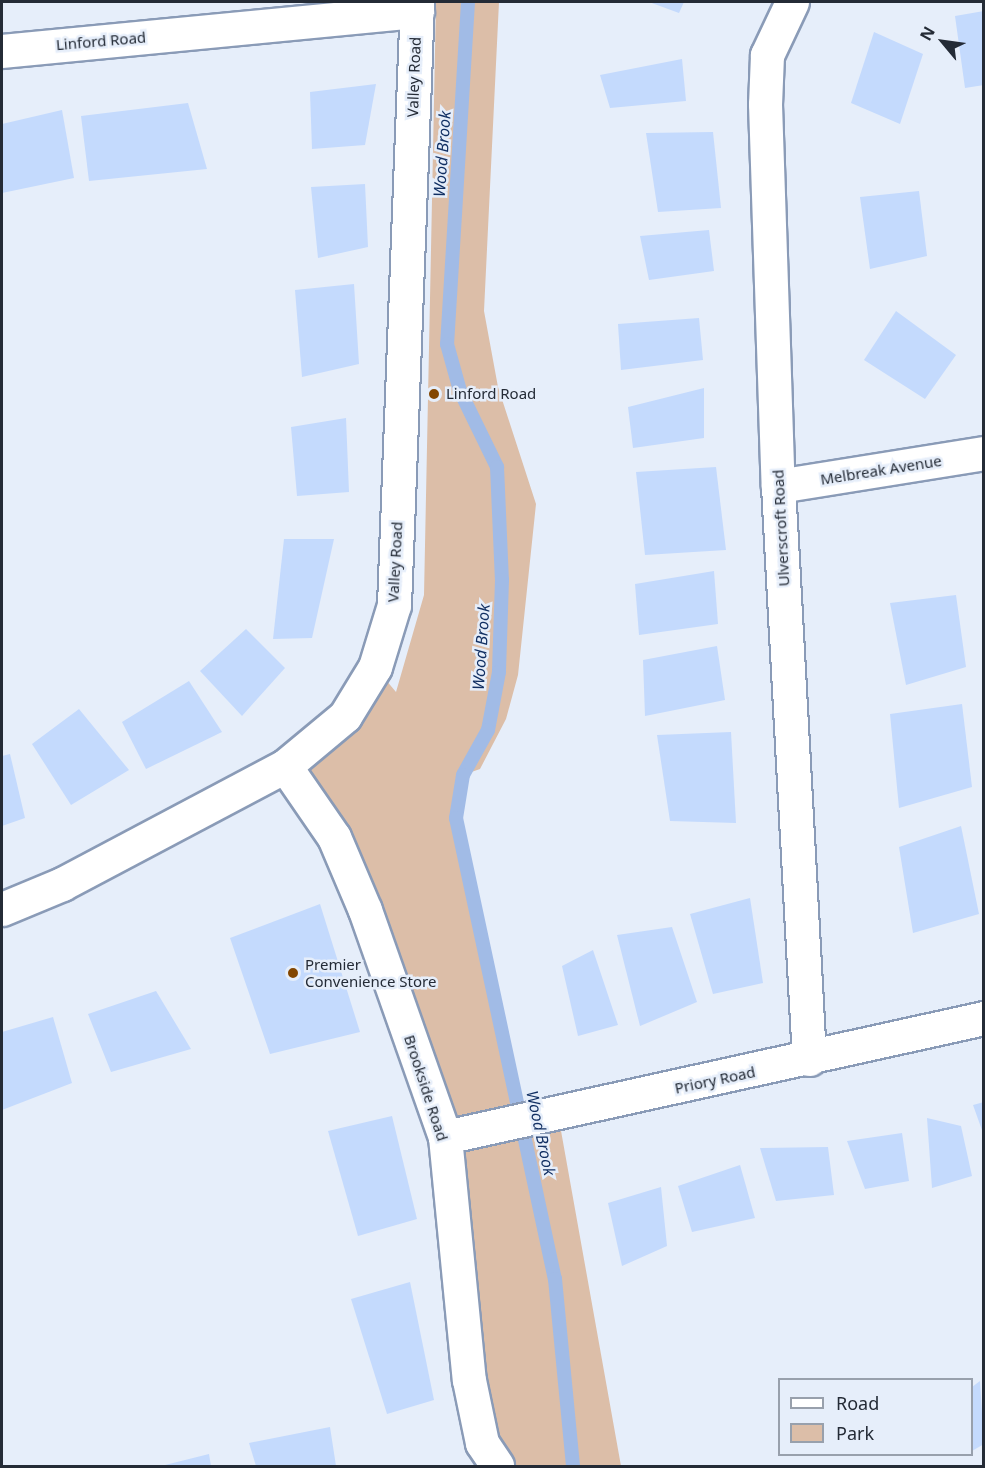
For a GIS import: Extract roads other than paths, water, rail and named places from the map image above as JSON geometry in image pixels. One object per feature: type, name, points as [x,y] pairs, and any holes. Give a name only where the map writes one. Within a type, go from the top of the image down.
[{"type":"street","name":"Ulverscroft Road","points":[[792,2],[767,55],[765,104],[778,486],[809,1059]]},
{"type":"street","name":"Linford Road","points":[[2,51],[417,6]]},
{"type":"street","name":"Valley Road","points":[[2,909],[62,884],[285,766],[345,716],[375,668],[394,605],[417,6]]},
{"type":"street","name":"Melbreak Avenue","points":[[778,486],[984,453]]},
{"type":"street","name":"Brookside Road","points":[[285,766],[334,837],[365,910],[445,1137],[469,1380],[482,1443],[497,1466]]},
{"type":"street","name":"Priory Road","points":[[445,1137],[544,1118],[984,1018]]},
{"type":"waterway","name":"Wood Brook","points":[[468,2],[447,344],[460,391],[497,467],[502,580],[499,672],[488,730],[463,775],[456,818],[555,1279],[573,1466]]},
{"type":"place","name":"Linford Road","points":[[434,394]]},
{"type":"place","name":"Premier Convenience Store","points":[[293,973]]}]
